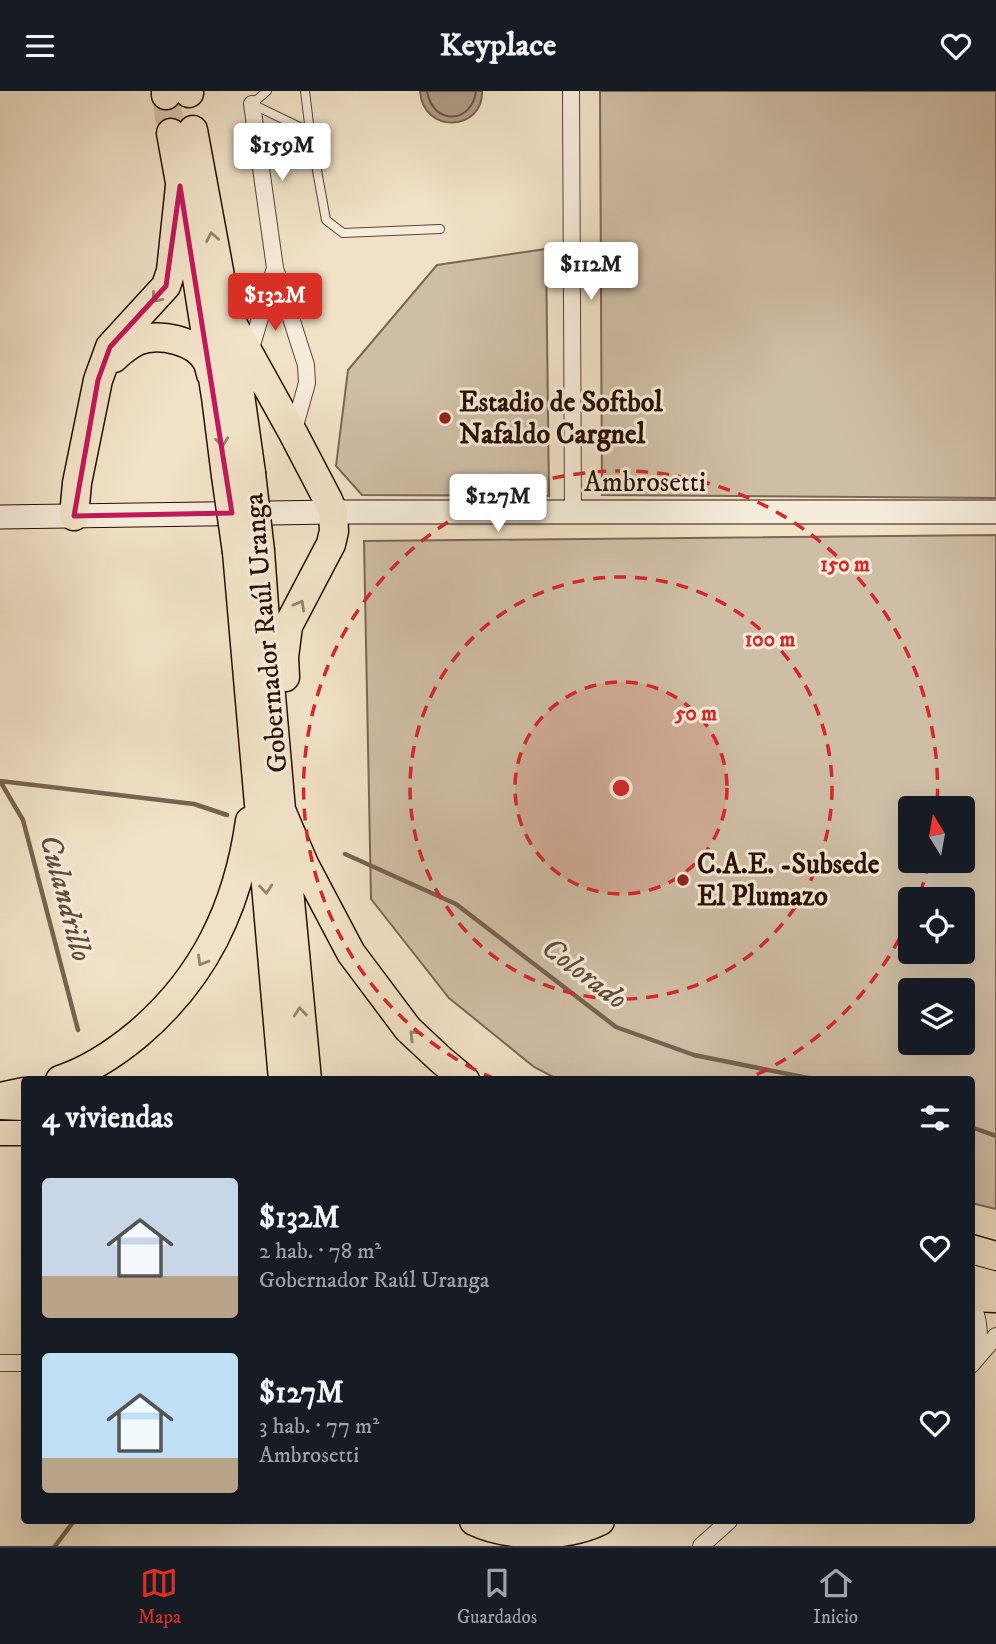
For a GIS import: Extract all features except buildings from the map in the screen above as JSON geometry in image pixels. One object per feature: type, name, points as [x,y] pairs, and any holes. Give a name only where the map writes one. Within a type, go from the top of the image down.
[{"type":"highway","name":"Gobernador Raúl Uranga","points":[[228,392],[227,314],[182,132],[180,186],[194,258],[228,392],[275,741],[281,810],[304,864],[351,953],[408,1029],[461,1076]]},
{"type":"highway","points":[[74,516],[77,483],[98,380],[110,347],[166,286],[171,271],[180,186]]},
{"type":"highway","points":[[227,314],[316,475],[332,512],[334,531],[331,544],[288,626],[284,657],[285,711],[275,741]]},
{"type":"highway","points":[[98,380],[124,348],[140,340],[174,338],[199,352],[228,392]]},
{"type":"highway","name":"Gobernador Raúl Uranga","points":[[249,552],[256,781],[284,1076]]},
{"type":"highway","points":[[71,1076],[116,1052],[154,1020],[183,989],[202,963],[235,893],[246,849],[256,781]]},
{"type":"highway","points":[[281,810],[307,1076]]},
{"type":"highway","points":[[0,1097],[21,1093]]},
{"type":"highway","points":[[975,1250],[996,1256]]},
{"type":"highway","points":[[975,1297],[996,1298]]},
{"type":"highway","points":[[485,1524],[523,1534],[556,1533],[593,1524]]},
{"type":"main road","points":[[0,1107],[21,1108]]},
{"type":"main road","points":[[0,1133],[21,1133]]},
{"type":"main road","points":[[975,1278],[996,1284]]},
{"type":"street","points":[[571,91],[573,512]]},
{"type":"street","points":[[251,97],[275,268],[306,365],[307,383],[293,433]]},
{"type":"street","points":[[228,392],[249,355],[275,268]]},
{"type":"street","name":"Ambrosetti","points":[[0,517],[332,512],[996,512]]},
{"type":"street","points":[[975,1310],[979,1329],[975,1360]]},
{"type":"street","points":[[975,1360],[996,1336]]},
{"type":"street","points":[[0,1363],[21,1363]]},
{"type":"street","points":[[701,1546],[726,1524]]},
{"type":"lane","points":[[251,97],[267,91]]},
{"type":"lane","points":[[305,91],[326,220],[343,233],[440,229]]},
{"type":"lane","points":[[251,97],[310,132]]},
{"type":"highlighted area","points":[[180,186],[232,513],[74,516],[98,380],[110,347],[166,286]]},
{"type":"shaded area","points":[[600,91],[996,91],[996,498],[602,495]]},
{"type":"shaded area","name":"Estadio de Softbol Nafaldo Cargnel","points":[[546,249],[549,496],[362,495],[336,466],[348,370],[437,265]]},
{"type":"shaded area","name":"C.A.E. -Subsede El Plumazo","points":[[996,535],[996,1209],[975,1204],[975,1076],[551,1076],[534,1067],[449,998],[371,899],[364,541]]},
{"type":"water","points":[[420,91],[482,91],[480,104],[474,114],[453,123],[441,121],[431,115],[424,105]]},
{"type":"waterway","name":"Culandrillo","points":[[0,781],[23,820],[78,1030]]},
{"type":"waterway","name":"Colorado","points":[[0,781],[194,804],[227,815]]},
{"type":"waterway","name":"Colorado","points":[[345,854],[456,904],[616,1027],[694,1055],[798,1076]]},
{"type":"waterway","name":"Colorado","points":[[975,1128],[996,1136]]},
{"type":"waterway","name":"Culandrillo","points":[[55,1546],[72,1524]]},
{"type":"tunnel","points":[[166,95],[171,133]]},
{"type":"place","name":"Estadio de Softbol Nafaldo Cargnel","points":[[445,418]]},
{"type":"place","name":"C.A.E. -Subsede El Plumazo","points":[[683,880]]}]
